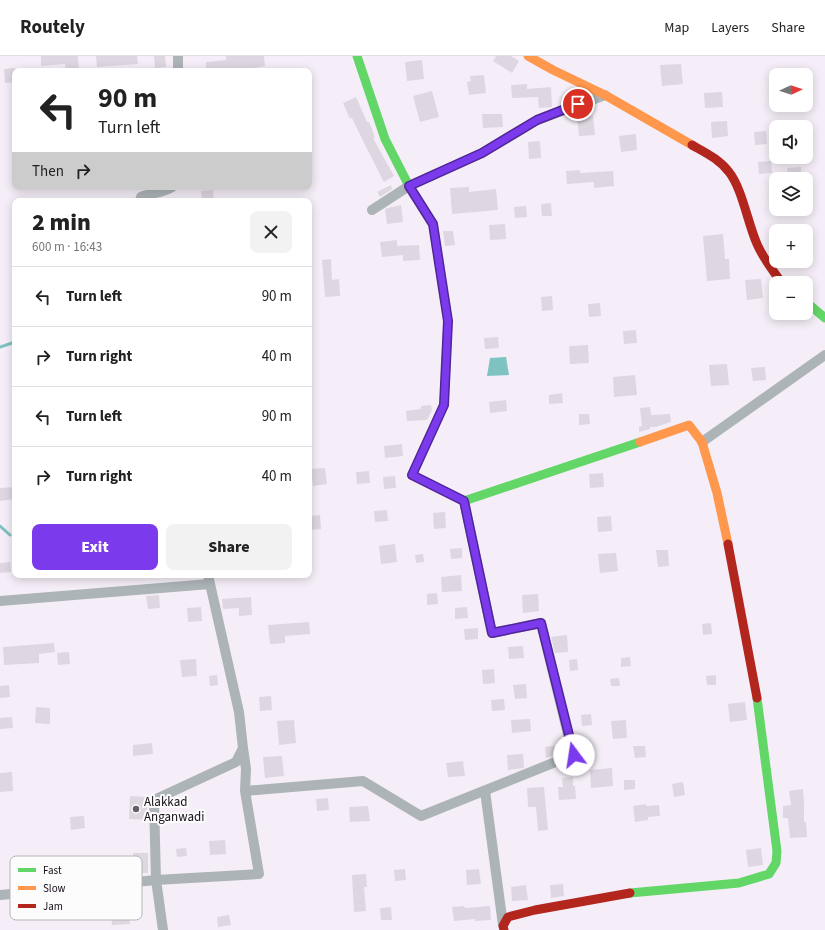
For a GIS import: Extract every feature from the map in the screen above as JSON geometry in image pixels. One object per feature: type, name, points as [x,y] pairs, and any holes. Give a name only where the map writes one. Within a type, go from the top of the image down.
[{"type":"street","points":[[178,56],[178,68]]},
{"type":"street","points":[[357,56],[385,140],[409,186],[433,224],[448,321],[444,405],[412,475],[464,501],[689,425],[702,442],[717,493],[759,707],[777,851],[776,863],[770,874],[739,883],[640,891],[535,910],[508,917],[504,928]]},
{"type":"street","points":[[528,56],[605,95],[717,159],[730,173],[736,184],[757,245],[777,276]]},
{"type":"street","points":[[372,210],[409,186],[482,153],[537,120],[605,95]]},
{"type":"street","points":[[141,198],[168,190]]},
{"type":"street","points":[[813,308],[825,318]]},
{"type":"street","points":[[702,442],[825,355]]},
{"type":"street","points":[[244,791],[363,781],[421,816],[574,755],[541,623],[492,633],[464,501]]},
{"type":"street","points":[[0,601],[209,579],[239,712],[246,769],[244,791],[259,874],[142,881]]},
{"type":"street","points":[[163,930],[156,880],[154,800],[236,762],[243,748]]},
{"type":"street","points":[[485,791],[504,928]]},
{"type":"street","points":[[0,895],[10,894]]},
{"type":"water","points":[[506,357],[509,375],[487,376],[490,358]]},
{"type":"building","points":[[41,56],[78,56],[79,68],[66,68],[65,64],[41,66]]},
{"type":"building","points":[[96,56],[137,56],[138,64],[97,67]]},
{"type":"building","points":[[154,56],[165,56],[166,67],[155,68]]},
{"type":"building","points":[[226,56],[264,56],[265,66],[254,68],[206,68],[206,62],[226,60]]},
{"type":"building","points":[[496,56],[511,56],[519,61],[512,73],[493,61]]},
{"type":"building","points":[[422,60],[424,79],[407,81],[405,62]]},
{"type":"building","points":[[681,64],[683,84],[662,86],[660,65]]},
{"type":"building","points":[[12,68],[12,82],[5,83],[4,69]]},
{"type":"building","points":[[484,75],[486,93],[469,95],[467,82],[471,81],[470,76]]},
{"type":"building","points":[[527,84],[527,89],[551,87],[552,107],[539,108],[538,97],[512,98],[511,85]]},
{"type":"building","points":[[432,91],[439,117],[420,122],[413,96]]},
{"type":"building","points":[[722,92],[723,107],[705,108],[704,93]]},
{"type":"building","points":[[356,97],[367,122],[369,122],[372,129],[375,138],[373,138],[394,176],[384,182],[343,103]]},
{"type":"building","points":[[482,114],[502,114],[503,127],[483,128]]},
{"type":"building","points":[[593,116],[595,135],[579,136],[577,117]]},
{"type":"building","points":[[727,121],[728,136],[712,138],[711,122]]},
{"type":"building","points":[[766,131],[767,144],[755,145],[754,132]]},
{"type":"building","points":[[636,134],[637,150],[621,152],[619,136]]},
{"type":"building","points":[[540,141],[541,158],[529,159],[528,142]]},
{"type":"building","points":[[769,161],[769,164],[771,164],[772,172],[759,174],[758,162]]},
{"type":"building","points":[[801,167],[801,172],[787,172],[787,168]]},
{"type":"building","points":[[580,170],[580,173],[613,171],[614,186],[594,188],[594,182],[567,184],[566,171]]},
{"type":"building","points":[[391,185],[392,189],[380,197],[377,192]]},
{"type":"building","points":[[469,187],[469,192],[496,189],[498,210],[452,214],[450,188]]},
{"type":"building","points":[[213,190],[214,198],[202,198],[201,191]]},
{"type":"building","points":[[551,203],[552,216],[542,216],[541,204]]},
{"type":"building","points":[[401,205],[403,222],[387,224],[385,209]]},
{"type":"building","points":[[526,206],[527,217],[515,218],[514,207]]},
{"type":"building","points":[[505,224],[506,239],[490,240],[489,225]]},
{"type":"building","points":[[443,231],[453,231],[455,245],[445,246]]},
{"type":"building","points":[[723,234],[725,259],[729,259],[730,279],[707,281],[703,236]]},
{"type":"building","points":[[397,240],[397,246],[419,245],[420,260],[403,261],[403,255],[382,257],[380,242]]},
{"type":"building","points":[[331,259],[332,280],[339,279],[340,296],[325,297],[322,260]]},
{"type":"building","points":[[761,279],[763,298],[747,300],[745,280]]},
{"type":"building","points":[[552,296],[553,310],[542,311],[541,297]]},
{"type":"building","points":[[600,303],[601,316],[589,317],[588,304]]},
{"type":"building","points":[[636,330],[637,343],[624,344],[623,331]]},
{"type":"building","points":[[498,337],[499,348],[485,349],[484,338]]},
{"type":"building","points":[[588,345],[589,363],[570,364],[569,346]]},
{"type":"building","points":[[727,364],[729,385],[711,386],[709,365]]},
{"type":"building","points":[[765,367],[766,380],[753,381],[751,368]]},
{"type":"building","points":[[635,375],[637,395],[614,397],[613,377]]},
{"type":"building","points":[[562,393],[563,403],[549,404],[549,395]]},
{"type":"building","points":[[506,400],[507,411],[490,413],[489,402]]},
{"type":"building","points":[[431,405],[432,410],[427,420],[407,421],[406,411],[421,409],[421,406]]},
{"type":"building","points":[[650,407],[651,415],[670,414],[671,422],[656,427],[650,427],[650,429],[639,432],[639,427],[642,426],[640,408]]},
{"type":"building","points":[[579,414],[589,414],[590,424],[579,425]]},
{"type":"building","points":[[402,444],[403,456],[385,458],[384,446]]},
{"type":"building","points":[[325,468],[327,484],[313,486],[312,469]]},
{"type":"building","points":[[369,471],[370,483],[357,484],[356,472]]},
{"type":"building","points":[[603,473],[604,487],[590,488],[589,474]]},
{"type":"building","points":[[395,476],[396,488],[384,489],[383,477]]},
{"type":"building","points":[[12,487],[12,499],[0,501],[0,488]]},
{"type":"building","points":[[387,510],[388,521],[375,522],[374,511]]},
{"type":"building","points":[[445,512],[446,528],[434,529],[433,513]]},
{"type":"building","points":[[320,515],[321,529],[312,530],[312,516]]},
{"type":"building","points":[[611,516],[612,531],[598,532],[597,517]]},
{"type":"building","points":[[395,544],[397,562],[381,564],[379,546]]},
{"type":"building","points":[[462,548],[462,558],[451,559],[450,549]]},
{"type":"building","points":[[656,550],[668,550],[669,566],[658,567]]},
{"type":"building","points":[[616,553],[618,571],[600,573],[598,554]]},
{"type":"building","points":[[423,554],[424,562],[416,563],[415,555]]},
{"type":"building","points":[[10,562],[11,572],[0,573],[0,563]]},
{"type":"building","points":[[461,575],[462,591],[442,592],[441,577]]},
{"type":"building","points":[[437,593],[438,604],[427,605],[427,594]]},
{"type":"building","points":[[538,594],[539,611],[523,613],[522,595]]},
{"type":"building","points":[[159,595],[160,608],[148,609],[146,596]]},
{"type":"building","points":[[251,597],[252,615],[239,616],[239,608],[223,609],[222,599]]},
{"type":"building","points":[[201,607],[202,621],[188,622],[187,608]]},
{"type":"building","points":[[467,607],[468,618],[455,619],[455,608]]},
{"type":"building","points":[[309,622],[310,634],[285,636],[285,643],[270,644],[268,625]]},
{"type":"building","points":[[711,623],[712,634],[703,635],[702,624]]},
{"type":"building","points":[[478,628],[478,639],[465,640],[464,629]]},
{"type":"building","points":[[567,635],[568,652],[555,653],[551,637]]},
{"type":"building","points":[[54,643],[55,652],[39,654],[39,663],[4,665],[3,647]]},
{"type":"building","points":[[523,646],[524,658],[509,659],[508,647]]},
{"type":"building","points":[[69,652],[70,664],[58,665],[57,653]]},
{"type":"building","points":[[630,657],[631,666],[621,667],[621,658]]},
{"type":"building","points":[[196,659],[197,676],[182,677],[180,660]]},
{"type":"building","points":[[577,659],[578,670],[570,671],[569,660]]},
{"type":"building","points":[[494,669],[495,683],[483,684],[482,670]]},
{"type":"building","points":[[217,675],[218,685],[210,686],[209,676]]},
{"type":"building","points":[[716,675],[716,685],[707,685],[706,676]]},
{"type":"building","points":[[619,678],[620,686],[611,686],[610,679]]},
{"type":"building","points":[[526,684],[527,698],[515,699],[513,685]]},
{"type":"building","points":[[9,685],[10,697],[0,698],[0,686]]},
{"type":"building","points":[[271,696],[272,710],[260,711],[259,697]]},
{"type":"building","points":[[504,699],[505,710],[492,711],[491,700]]},
{"type":"building","points":[[745,702],[747,720],[730,722],[728,704]]},
{"type":"building","points":[[36,707],[50,708],[50,724],[35,723]]},
{"type":"building","points":[[591,714],[592,725],[582,726],[581,715]]},
{"type":"building","points":[[12,717],[13,728],[0,729],[0,718]]},
{"type":"building","points":[[530,719],[531,731],[512,733],[511,720]]},
{"type":"building","points":[[294,720],[296,743],[279,745],[277,721]]},
{"type":"building","points":[[626,720],[627,738],[613,739],[611,721]]},
{"type":"building","points":[[152,743],[153,754],[133,756],[133,745]]},
{"type":"building","points":[[561,745],[561,753],[546,758],[545,747]]},
{"type":"building","points":[[633,746],[645,746],[646,757],[635,758]]},
{"type":"building","points":[[523,754],[524,768],[508,770],[507,755]]},
{"type":"building","points":[[282,756],[284,776],[265,778],[263,757]]},
{"type":"building","points":[[463,761],[465,776],[448,777],[446,763]]},
{"type":"building","points":[[612,768],[613,786],[591,788],[590,770]]},
{"type":"building","points":[[12,772],[13,791],[0,792],[0,773]]},
{"type":"building","points":[[573,777],[573,786],[575,786],[576,799],[559,800],[558,787],[563,787],[562,778]]},
{"type":"building","points":[[624,780],[635,780],[635,789],[624,790]]},
{"type":"building","points":[[683,782],[685,795],[674,797],[672,784]]},
{"type":"building","points":[[544,787],[548,830],[538,831],[536,807],[528,807],[527,788]]},
{"type":"building","points":[[803,789],[804,822],[806,822],[807,837],[790,838],[788,818],[783,818],[783,806],[791,805],[789,791]]},
{"type":"building","points":[[130,796],[147,797],[147,820],[129,819]]},
{"type":"building","points":[[328,798],[329,810],[317,811],[316,799]]},
{"type":"building","points":[[646,804],[646,806],[659,805],[660,816],[648,817],[648,820],[635,822],[633,806]]},
{"type":"building","points":[[368,806],[370,821],[350,822],[349,807]]},
{"type":"building","points":[[84,816],[85,828],[71,830],[70,817]]},
{"type":"building","points":[[225,840],[226,854],[210,855],[209,841]]},
{"type":"building","points":[[186,848],[187,856],[177,857],[176,849]]},
{"type":"building","points":[[761,848],[763,865],[748,867],[746,850]]},
{"type":"building","points":[[133,853],[148,853],[148,873],[142,873],[142,856],[133,856]]},
{"type":"building","points":[[405,869],[406,880],[395,881],[394,870]]},
{"type":"building","points":[[479,869],[481,884],[467,885],[466,870]]},
{"type":"building","points":[[366,874],[367,887],[364,887],[366,911],[354,912],[352,875]]},
{"type":"building","points":[[563,884],[564,896],[551,898],[550,885]]},
{"type":"building","points":[[526,885],[528,900],[512,901],[511,887]]},
{"type":"building","points":[[464,906],[465,908],[490,906],[491,920],[475,921],[475,919],[454,921],[452,907]]},
{"type":"building","points":[[391,907],[392,920],[381,920],[380,908]]},
{"type":"building","points":[[229,915],[231,925],[218,927],[217,917]]},
{"type":"building","points":[[112,920],[130,920],[130,924],[112,925]]},
{"type":"waterway","points":[[0,347],[12,343]]},
{"type":"waterway","points":[[0,526],[10,535]]},
{"type":"traffic: fast","points":[[357,56],[385,139],[409,186],[430,220]]},
{"type":"traffic: fast","points":[[813,308],[825,318]]},
{"type":"traffic: fast","points":[[458,498],[464,501],[640,442]]},
{"type":"traffic: fast","points":[[630,893],[739,883],[769,874],[776,863],[777,851],[757,698]]},
{"type":"traffic: slow","points":[[528,56],[605,95],[692,145]]},
{"type":"traffic: slow","points":[[430,220],[433,224],[448,321],[444,405],[412,475],[458,498]]},
{"type":"traffic: slow","points":[[640,442],[689,425],[702,442],[717,493],[728,544]]},
{"type":"traffic: jam","points":[[692,145],[717,160],[725,167],[734,179],[759,249],[777,276]]},
{"type":"traffic: jam","points":[[728,544],[757,698]]},
{"type":"traffic: jam","points":[[504,930],[503,926],[508,917],[535,910],[630,893]]},
{"type":"place","name":"Alakkad Anganwadi","points":[[136,809]]},
{"type":"route","points":[[574,755],[541,623],[492,633],[464,501],[412,475],[444,405],[448,321],[433,224],[409,186],[482,153],[537,120],[578,104]]}]
